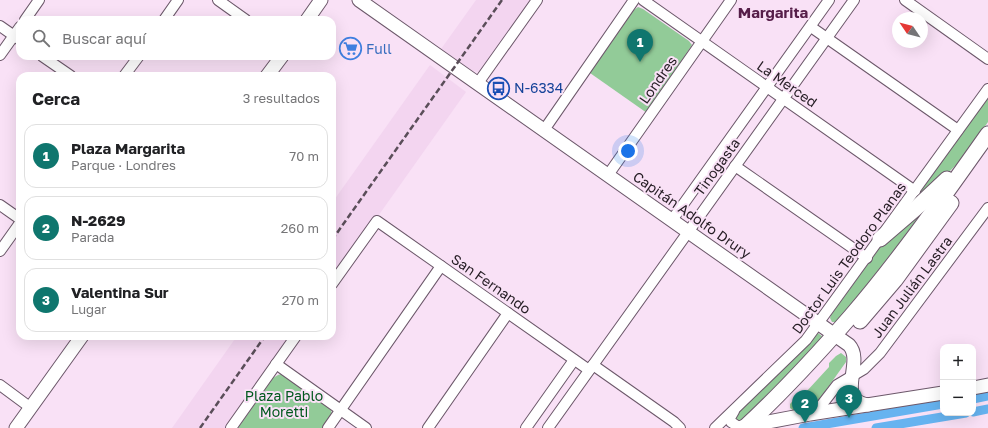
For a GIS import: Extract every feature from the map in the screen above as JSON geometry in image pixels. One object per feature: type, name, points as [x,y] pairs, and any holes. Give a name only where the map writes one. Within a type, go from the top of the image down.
[{"type":"highway","points":[[750,427],[802,371],[839,338],[894,262],[982,151],[988,134]]},
{"type":"highway","points":[[880,239],[982,151]]},
{"type":"main road","points":[[310,16],[322,0]]},
{"type":"main road","name":"Capitán Adolfo Drury","points":[[359,0],[849,345],[853,350],[854,362],[851,389],[854,397],[860,403],[868,405]]},
{"type":"main road","points":[[270,72],[279,60]]},
{"type":"main road","points":[[16,428],[79,340]]},
{"type":"main road","points":[[976,387],[988,385]]},
{"type":"main road","points":[[750,427],[810,414],[940,393]]},
{"type":"street","points":[[28,16],[39,0]]},
{"type":"street","points":[[167,16],[178,0]]},
{"type":"street","points":[[218,0],[240,16]]},
{"type":"street","points":[[478,83],[537,0]]},
{"type":"street","points":[[544,130],[634,0]]},
{"type":"street","name":"La Merced","points":[[643,0],[915,191]]},
{"type":"street","name":"Londres","points":[[608,176],[731,0]]},
{"type":"street","name":"Tinogasta","points":[[672,220],[830,0]]},
{"type":"street","name":"Tinogasta","points":[[548,428],[854,0]]},
{"type":"street","points":[[905,0],[987,57]]},
{"type":"street","points":[[0,26],[16,37]]},
{"type":"street","points":[[811,26],[958,130]]},
{"type":"street","points":[[0,55],[16,39]]},
{"type":"street","points":[[48,60],[65,72]]},
{"type":"street","points":[[127,72],[136,60]]},
{"type":"street","name":"Doctor Luis Teodoro Planas","points":[[715,428],[800,348],[867,258],[988,89]]},
{"type":"street","points":[[735,166],[867,258]]},
{"type":"street","points":[[0,205],[16,216]]},
{"type":"street","name":"Juan Julián Lastra","points":[[810,414],[820,407],[836,386],[864,369],[888,343],[988,208]]},
{"type":"street","name":"San Fernando","points":[[336,278],[377,221],[574,360],[591,368],[674,422],[680,428]]},
{"type":"street","points":[[0,251],[16,229]]},
{"type":"street","points":[[328,428],[441,266]]},
{"type":"street","points":[[428,428],[508,313]]},
{"type":"street","points":[[231,428],[293,340]]},
{"type":"street","points":[[526,428],[574,360]]},
{"type":"street","points":[[276,364],[366,428]]},
{"type":"street","points":[[0,385],[31,408]]},
{"type":"street","points":[[735,409],[730,416],[731,422],[736,426],[750,427]]},
{"type":"shaded area","points":[[476,0],[532,0],[481,71],[478,72],[473,71],[441,49]]},
{"type":"shaded area","points":[[430,65],[466,92],[336,275],[336,197]]},
{"type":"shaded area","points":[[234,340],[290,340],[228,428],[172,428]]},
{"type":"green space","points":[[638,7],[689,41],[692,45],[647,113],[590,73],[634,10]]},
{"type":"green space","points":[[988,97],[988,122],[970,148],[955,166],[899,221]]},
{"type":"green space","points":[[925,208],[837,322],[832,322],[830,318],[831,315],[883,243]]},
{"type":"green space","points":[[818,333],[823,337],[821,342],[743,420],[736,420],[736,413]]},
{"type":"green space","points":[[841,353],[846,357],[846,362],[816,404],[793,410],[790,408],[790,404],[802,391],[806,392],[829,367],[829,363]]},
{"type":"green space","name":"Plaza Pablo Moretti","points":[[281,374],[331,409],[332,415],[322,428],[238,428],[273,378]]},
{"type":"waterway","points":[[976,398],[988,396]]},
{"type":"waterway","points":[[803,428],[940,405]]},
{"type":"waterway","points":[[976,411],[988,409]]},
{"type":"waterway","points":[[876,428],[948,416]]},
{"type":"railway","points":[[336,234],[502,0]]},
{"type":"railway","points":[[200,428],[262,340]]},
{"type":"place","name":"Full","points":[[350,49]]},
{"type":"place","name":"Plaza Margarita","points":[[640,62]]},
{"type":"place","name":"N-6334","points":[[498,88]]},
{"type":"place","name":"Valentina Sur","points":[[849,418]]},
{"type":"place","name":"N-2629","points":[[805,423]]},
{"type":"district","name":"Margarita","points":[[773,13]]}]
